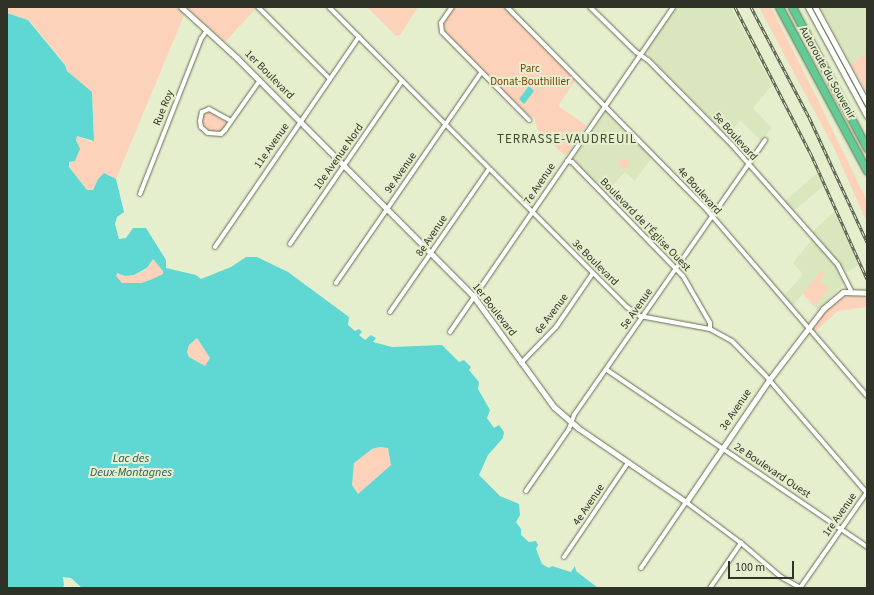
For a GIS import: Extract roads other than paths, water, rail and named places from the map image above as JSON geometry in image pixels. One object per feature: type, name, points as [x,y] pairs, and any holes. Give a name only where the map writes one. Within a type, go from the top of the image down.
[{"type":"highway","name":"Autoroute du Souvenir","points":[[779,7],[867,171]]},
{"type":"highway","name":"Autoroute du Souvenir","points":[[792,7],[867,148]]},
{"type":"street","name":"1er Boulevard","points":[[181,7],[260,80],[474,297],[549,401],[571,422],[686,502],[741,543],[781,577],[800,588]]},
{"type":"street","points":[[258,7],[330,79]]},
{"type":"street","name":"3e Boulevard","points":[[329,7],[627,307],[642,317],[710,329],[732,341],[769,380],[867,492]]},
{"type":"street","points":[[452,7],[441,23],[442,32],[529,120]]},
{"type":"street","name":"4e Boulevard","points":[[507,7],[606,106],[711,216],[867,396]]},
{"type":"street","name":"5e Boulevard","points":[[590,7],[695,107],[748,164],[838,266],[851,291]]},
{"type":"street","name":"7e Avenue","points":[[450,332],[673,7]]},
{"type":"street","points":[[808,7],[867,116]]},
{"type":"street","points":[[815,7],[867,103]]},
{"type":"street","name":"Rue Roy","points":[[140,194],[201,39],[207,30]]},
{"type":"street","name":"11e Avenue","points":[[215,247],[300,121],[360,37]]},
{"type":"street","name":"9e Avenue","points":[[336,283],[482,73]]},
{"type":"street","points":[[231,121],[209,109],[202,112],[200,121],[205,131],[216,136],[223,133],[260,80]]},
{"type":"street","name":"10e Avenue Nord","points":[[290,244],[402,81]]},
{"type":"street","name":"5e Avenue","points":[[526,491],[642,317],[765,140]]},
{"type":"street","name":"Boulevard de l'Église Ouest","points":[[567,161],[572,162],[676,268],[689,286],[710,329]]},
{"type":"street","name":"8e Avenue","points":[[390,312],[489,169]]},
{"type":"street","name":"6e Avenue","points":[[521,363],[556,327],[593,273]]},
{"type":"street","points":[[851,291],[867,294]]},
{"type":"street","name":"3e Avenue","points":[[641,568],[769,380],[808,328],[831,300],[843,292],[851,291]]},
{"type":"street","name":"2e Boulevard Ouest","points":[[606,370],[867,547]]},
{"type":"street","name":"4e Avenue","points":[[564,557],[628,463]]},
{"type":"street","name":"1re Avenue","points":[[800,588],[867,492]]},
{"type":"street","points":[[710,588],[741,543]]},
{"type":"water","name":"Lac des Deux-Montagnes","points":[[7,13],[28,20],[65,65],[67,71],[92,92],[94,141],[77,136],[76,140],[80,149],[75,161],[69,162],[69,167],[87,190],[93,190],[98,179],[104,173],[116,179],[124,212],[117,217],[115,224],[119,239],[126,238],[133,228],[146,228],[166,260],[166,268],[196,275],[201,279],[231,267],[246,257],[257,257],[288,272],[349,317],[348,325],[355,331],[359,329],[362,332],[359,335],[365,340],[371,335],[376,338],[373,342],[392,347],[442,345],[459,362],[464,360],[471,367],[469,370],[479,382],[478,389],[490,410],[487,418],[494,428],[499,425],[504,432],[503,438],[488,455],[479,475],[500,496],[519,504],[520,515],[516,522],[521,529],[521,535],[529,542],[536,541],[538,545],[536,549],[542,564],[549,568],[552,566],[571,572],[575,566],[576,571],[598,588],[82,588],[71,578],[63,577],[64,586],[61,588],[7,588]],"holes":[[[153,259],[163,271],[163,274],[141,283],[122,283],[116,276],[117,273],[125,276],[134,275],[147,268]],[[197,338],[210,358],[205,366],[189,357],[187,352],[189,345]],[[380,447],[388,448],[391,465],[358,494],[352,485],[354,463],[372,449]]]},
{"type":"water","points":[[529,86],[534,91],[524,104],[519,99]]},
{"type":"railway","points":[[735,7],[810,152],[867,279]]},
{"type":"railway","points":[[751,7],[809,117],[867,242]]},
{"type":"district","name":"TERRASSE-VAUDREUIL","points":[[567,139]]},
{"type":"park label","name":"Parc Donat-Bouthillier","points":[[530,76]]}]
